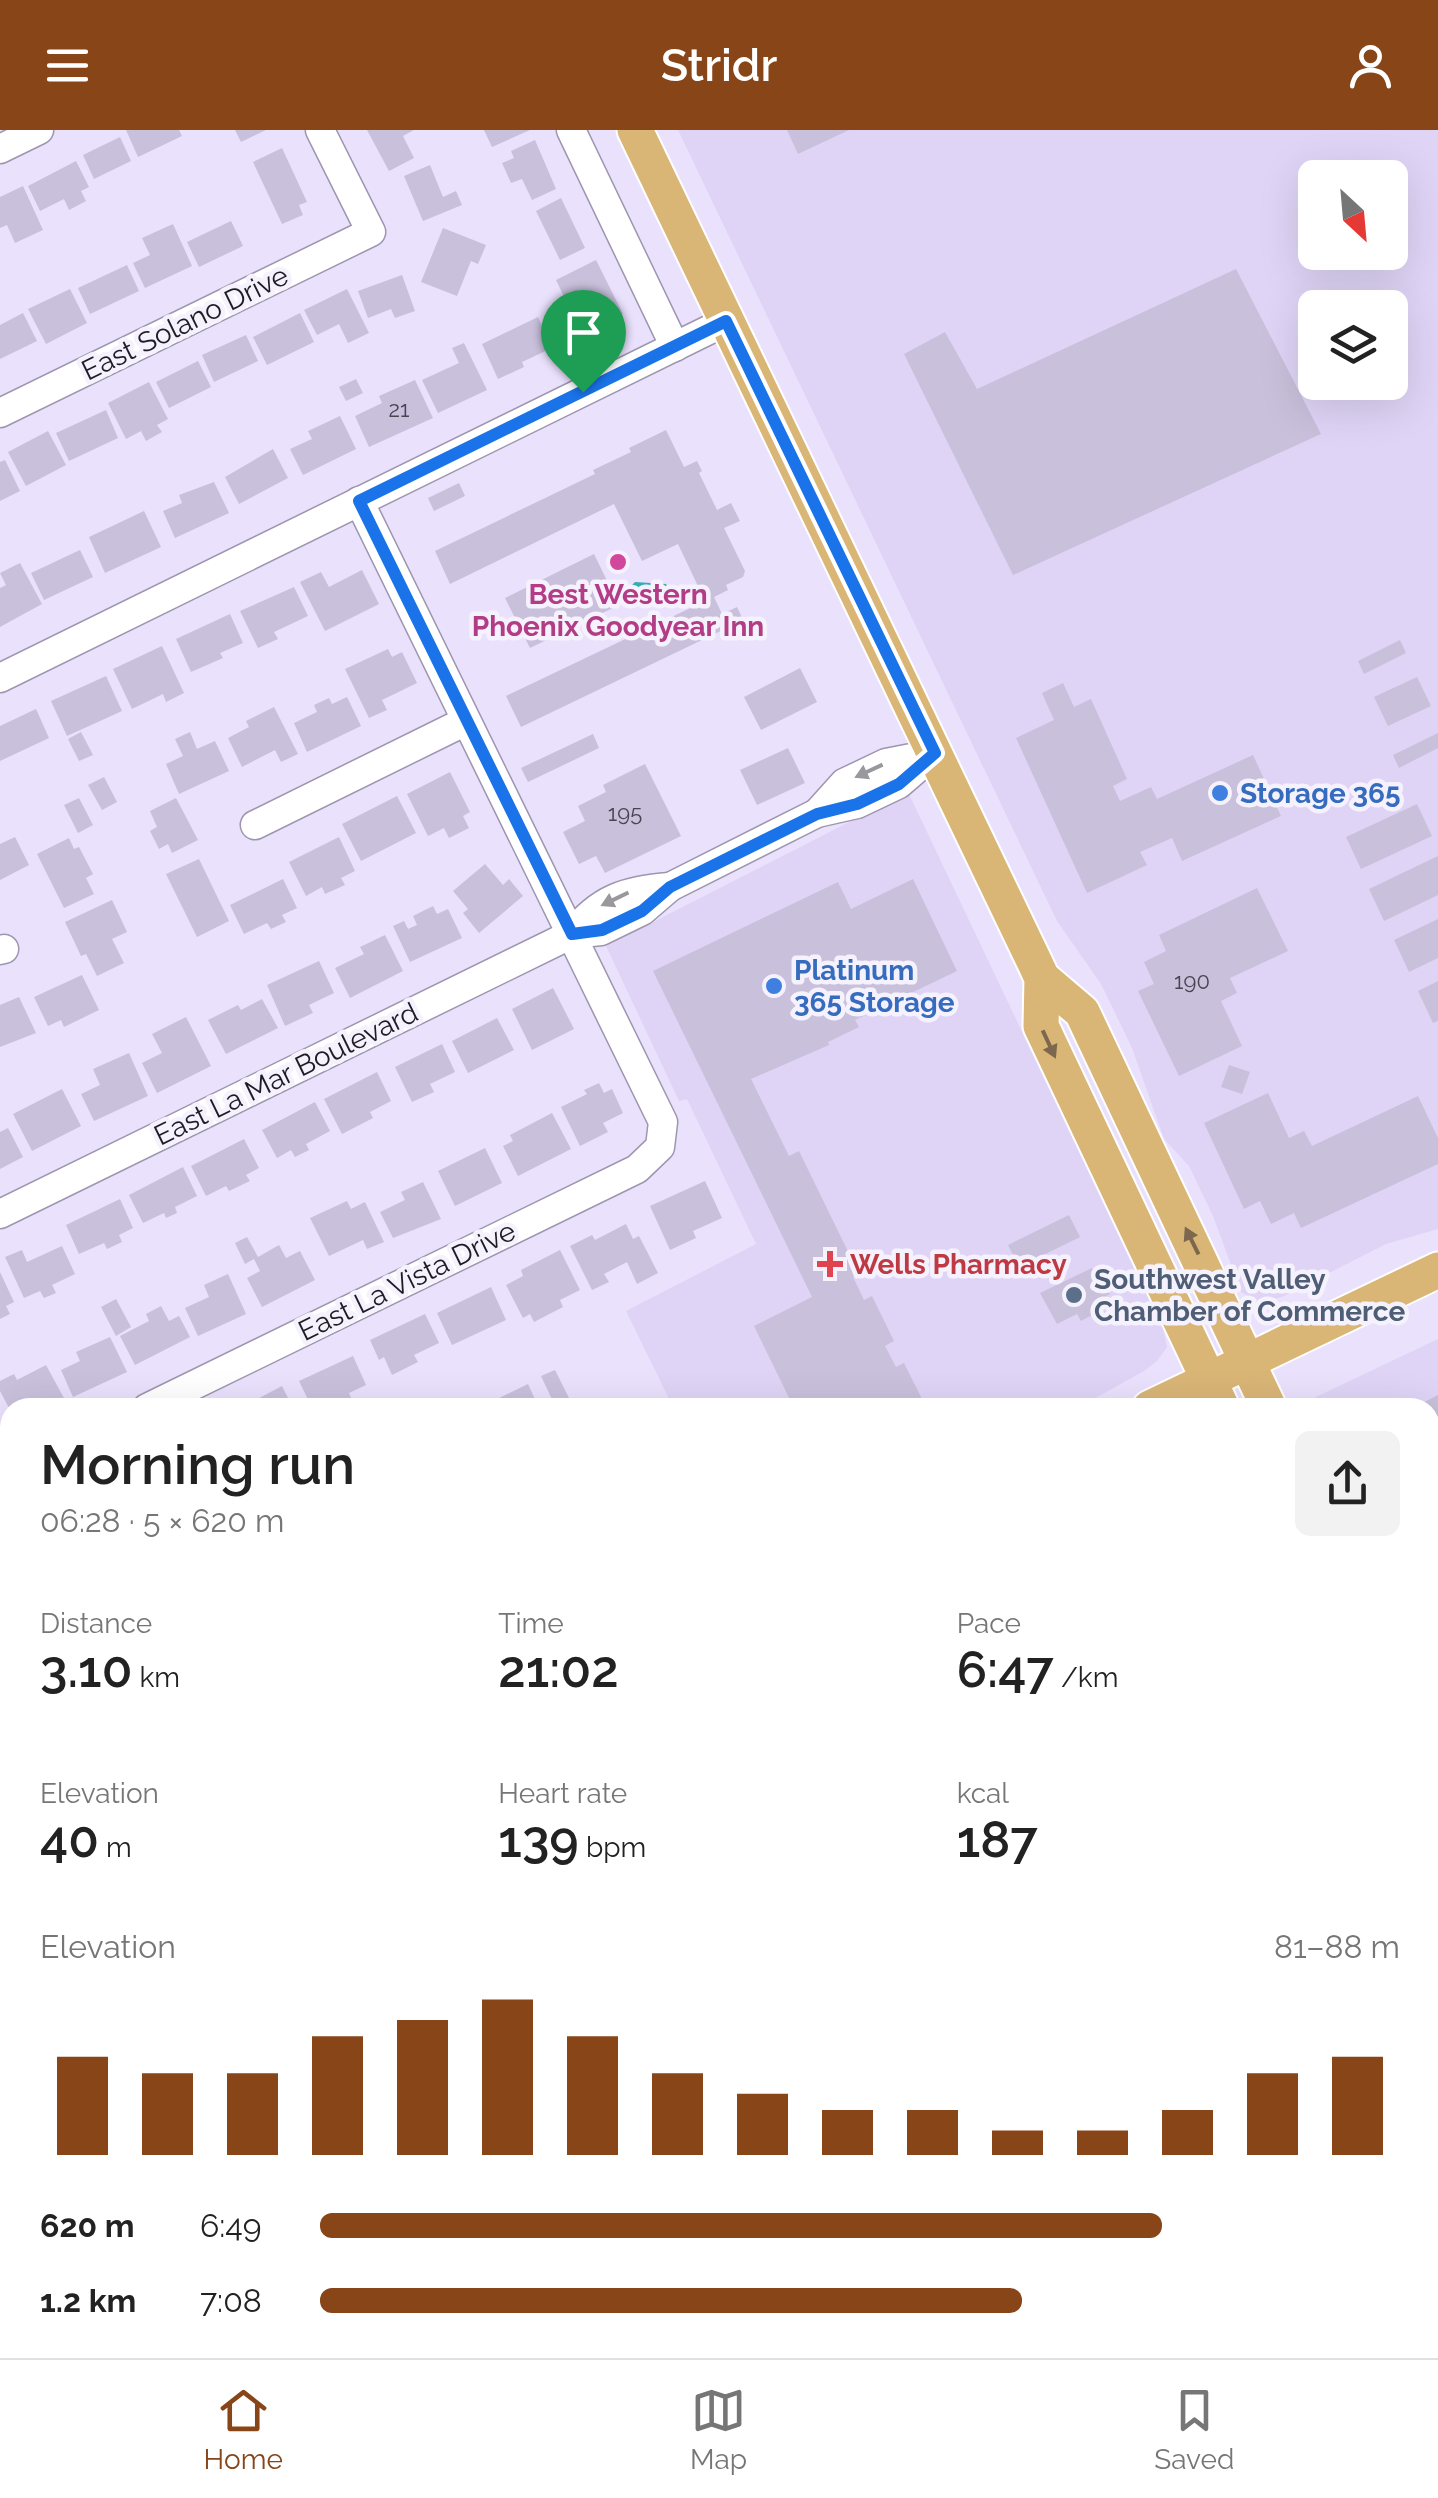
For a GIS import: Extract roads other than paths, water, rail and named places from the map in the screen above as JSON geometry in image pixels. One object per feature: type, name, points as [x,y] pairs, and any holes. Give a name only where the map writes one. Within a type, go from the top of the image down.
[{"type":"main road","points":[[635,130],[1042,978],[1082,1012],[1265,1398]]},
{"type":"main road","points":[[1042,978],[1041,1026],[1215,1393],[1249,1360],[1438,1270]]},
{"type":"street","points":[[0,149],[38,130]]},
{"type":"street","name":"East Solano Drive","points":[[0,414],[371,232],[320,130]]},
{"type":"street","points":[[571,130],[675,347]]},
{"type":"street","points":[[0,678],[726,321]]},
{"type":"street","points":[[359,501],[572,934]]},
{"type":"street","points":[[255,826],[466,720]]},
{"type":"street","name":"East La Mar Boulevard","points":[[0,1214],[572,934],[602,930],[642,911],[670,887],[817,814],[857,804],[899,784],[935,753]]},
{"type":"street","name":"East La Vista Drive","points":[[167,1398],[636,1169],[660,1147],[663,1122],[572,934]]},
{"type":"place","name":"Best Western Phoenix Goodyear Inn","points":[[618,562]]},
{"type":"place","name":"Storage 365","points":[[1220,793]]},
{"type":"place","name":"Platinum 365 Storage","points":[[774,986]]},
{"type":"place","name":"Wells Pharmacy","points":[[830,1264]]},
{"type":"place","name":"Southwest Valley Chamber of Commerce","points":[[1074,1295]]}]
